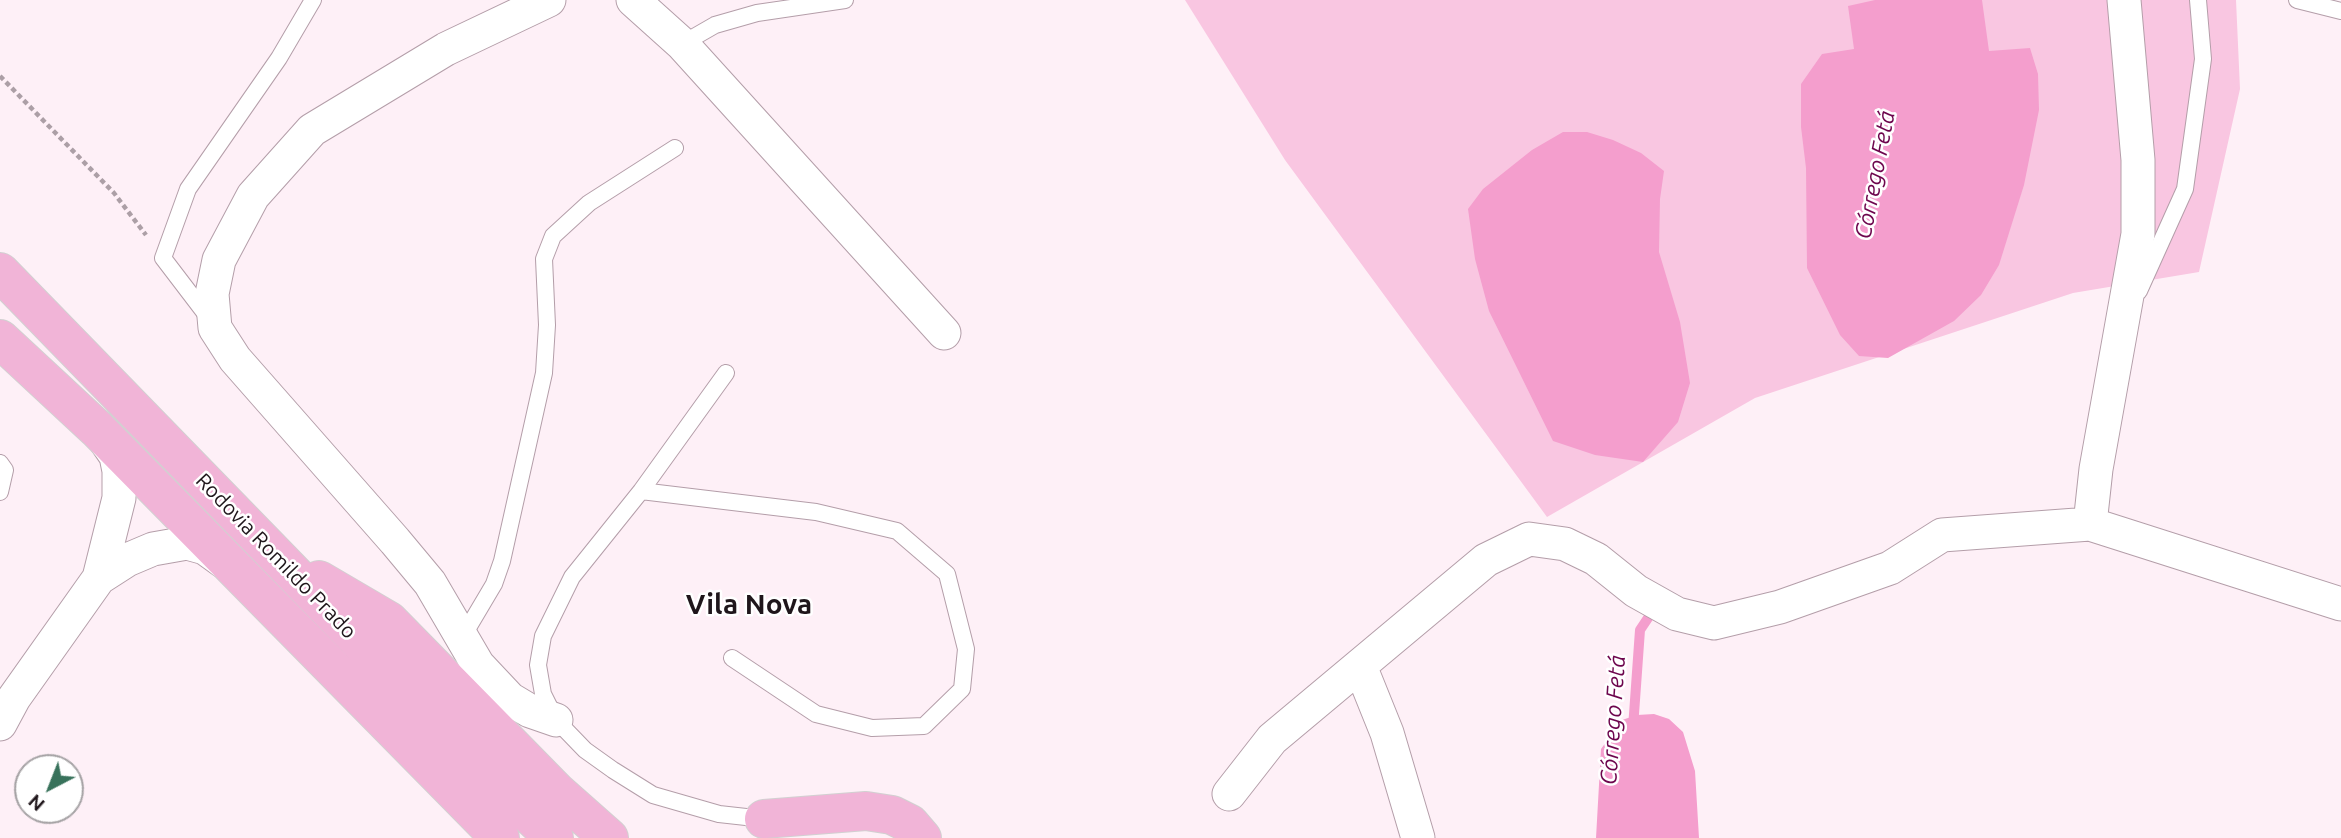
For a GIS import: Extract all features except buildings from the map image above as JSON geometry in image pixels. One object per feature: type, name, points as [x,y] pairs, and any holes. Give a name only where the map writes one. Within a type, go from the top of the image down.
[{"type":"main road","name":"Rodovia Romildo Prado","points":[[0,272],[554,838]]},
{"type":"main road","name":"Rodovia Romildo Prado","points":[[0,339],[97,429],[499,838]]},
{"type":"main road","points":[[274,554],[389,621],[557,792],[609,838]]},
{"type":"main road","points":[[764,819],[866,811],[892,816],[910,824],[922,838]]},
{"type":"main road","points":[[764,819],[819,838]]},
{"type":"street","points":[[549,0],[446,49],[312,130],[253,196],[219,260],[212,294],[215,328],[235,359],[430,583],[478,665],[510,699],[530,711],[555,720]]},
{"type":"street","points":[[634,0],[682,44],[944,333]]},
{"type":"street","points":[[2090,524],[2096,469],[2138,234],[2138,160],[2124,0]]},
{"type":"street","points":[[0,724],[14,698],[99,578],[118,498],[119,471],[116,456],[97,429]]},
{"type":"street","points":[[1229,794],[1272,739],[1486,560],[1529,540],[1565,544],[1596,559],[1636,591],[1677,614],[1714,623],[1780,607],[1891,568],[1942,535],[2090,524],[2341,604]]},
{"type":"street","points":[[99,578],[153,549],[187,543],[205,548],[219,557],[499,838]]},
{"type":"street","points":[[1360,666],[1387,733],[1418,838]]},
{"type":"lane","points":[[215,328],[163,258],[188,189],[279,58],[313,0]]},
{"type":"lane","points":[[682,44],[715,24],[746,16],[845,0]]},
{"type":"lane","points":[[2121,332],[2185,189],[2203,59],[2198,0]]},
{"type":"lane","points":[[2297,0],[2341,11]]},
{"type":"lane","points":[[462,638],[494,584],[502,561],[544,373],[547,325],[544,259],[553,236],[589,203],[674,148]]},
{"type":"lane","points":[[726,373],[641,491],[572,577],[543,636],[538,665],[543,694],[555,720],[585,750],[653,795],[719,814],[764,819]]},
{"type":"lane","points":[[0,463],[5,470],[0,492]]},
{"type":"lane","points":[[641,491],[816,512],[897,531],[947,573],[966,649],[962,689],[923,726],[872,728],[816,714],[732,658]]},
{"type":"path","points":[[0,76],[114,193],[163,258]]},
{"type":"shaded area","points":[[1185,0],[2236,0],[2240,89],[2199,272],[2073,293],[1755,398],[1547,517],[1285,160]]},
{"type":"water","points":[[1875,0],[1982,0],[1989,51],[2030,48],[2038,74],[2039,110],[2024,185],[1999,265],[1981,295],[1954,321],[1888,358],[1859,356],[1840,335],[1807,268],[1806,168],[1801,127],[1801,84],[1822,54],[1854,49],[1848,6]]},
{"type":"water","points":[[1563,132],[1587,132],[1613,140],[1641,153],[1664,171],[1660,199],[1659,252],[1680,322],[1690,383],[1678,422],[1643,462],[1595,455],[1553,441],[1489,311],[1475,259],[1468,209],[1483,189],[1532,150]]},
{"type":"water","points":[[1654,714],[1669,719],[1683,732],[1695,771],[1699,838],[1596,838],[1601,749],[1622,720],[1637,715]]},
{"type":"waterway","name":"Córrego Fetá","points":[[1633,728],[1640,630],[1654,609]]},
{"type":"district","name":"Vila Nova","points":[[749,605]]}]
